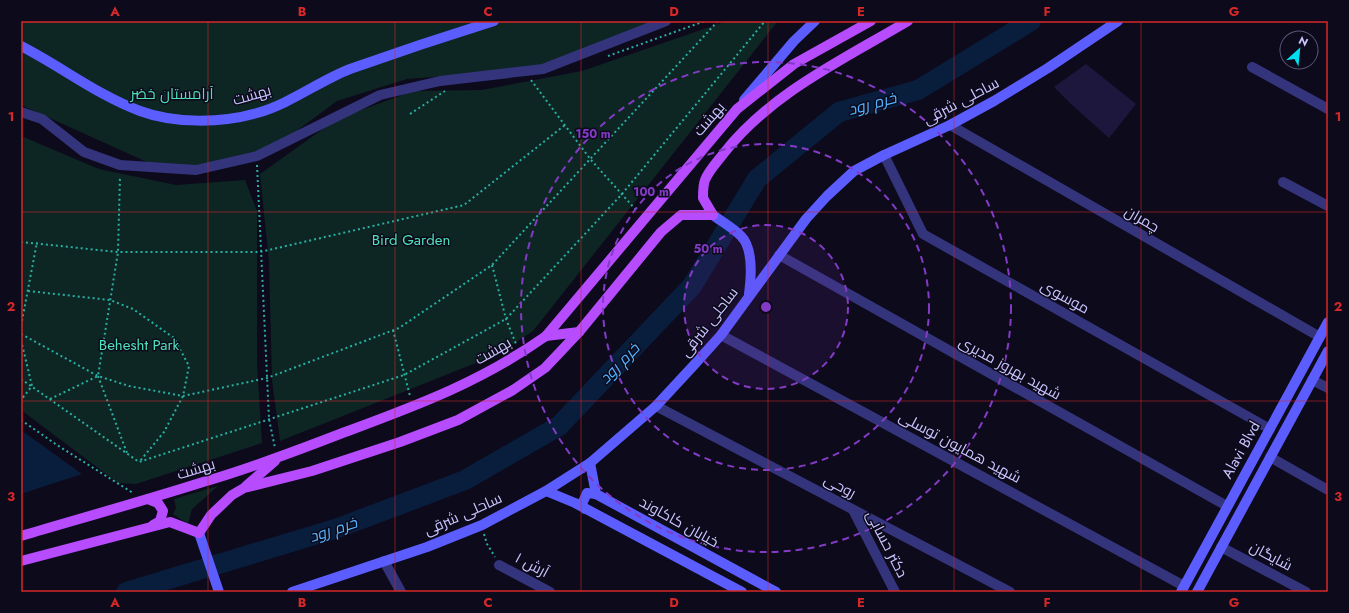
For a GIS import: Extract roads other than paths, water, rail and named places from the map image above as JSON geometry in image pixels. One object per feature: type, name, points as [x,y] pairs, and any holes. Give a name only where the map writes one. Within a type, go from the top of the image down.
[{"type":"main road","name":"بهشت","points":[[21,46],[45,58],[95,91],[141,111],[166,118],[202,120],[257,113],[348,70],[494,21]]},
{"type":"main road","points":[[737,109],[794,41],[815,21]]},
{"type":"main road","name":"بهشت","points":[[21,536],[278,458],[413,407],[486,374],[546,336],[737,109],[794,64],[871,21]]},
{"type":"main road","points":[[748,296],[752,272],[750,257],[743,238],[713,215],[703,198],[705,180],[713,166],[735,138],[778,100],[807,80],[908,21]]},
{"type":"main road","name":"ساحلی شرقی","points":[[292,592],[384,561],[482,525],[546,491],[590,463],[656,406],[721,335],[748,296],[806,219],[827,196],[854,171],[884,155],[950,125],[1048,68],[1118,21]]},
{"type":"main road","points":[[244,488],[312,471],[458,420],[513,390],[545,368],[578,332],[661,232],[681,215],[713,215]]},
{"type":"main road","name":"Alavi Blvd","points":[[1182,589],[1328,322]]},
{"type":"main road","points":[[546,336],[578,332]]},
{"type":"main road","name":"Alavi Blvd","points":[[1197,592],[1328,351]]},
{"type":"main road","points":[[199,533],[211,515],[232,495],[244,488],[278,458]]},
{"type":"main road","points":[[585,509],[582,504],[583,498],[587,493],[596,494],[590,463]]},
{"type":"main road","points":[[546,491],[585,509],[742,592]]},
{"type":"main road","name":"خیابان کاکاوند","points":[[596,494],[776,592]]},
{"type":"main road","points":[[146,499],[158,503],[163,511],[160,521],[153,525]]},
{"type":"main road","points":[[21,561],[153,525],[170,522],[199,533]]},
{"type":"main road","points":[[199,533],[219,592]]},
{"type":"street","points":[[21,112],[42,119],[84,152],[120,165],[196,170],[257,156],[380,95],[440,81],[542,69],[666,21]]},
{"type":"street","points":[[1252,67],[1328,108]]},
{"type":"street","name":"چمران","points":[[950,125],[1320,337]]},
{"type":"street","name":"موسوی","points":[[884,155],[923,234],[1270,429]]},
{"type":"street","points":[[1283,182],[1328,206]]},
{"type":"street","name":"شهید بهروز مدیری","points":[[779,255],[1228,506]]},
{"type":"street","name":"شهید همایون توسلی","points":[[721,335],[1182,589]]},
{"type":"street","points":[[1312,380],[1328,388]]},
{"type":"street","name":"روحی","points":[[656,406],[1010,592]]},
{"type":"street","points":[[1270,457],[1328,490]]},
{"type":"street","name":"دکتر حسابی","points":[[853,510],[895,592]]},
{"type":"street","name":"شایگان","points":[[1221,547],[1306,592]]},
{"type":"street","points":[[384,561],[401,592]]},
{"type":"street","name":"آرش ۱","points":[[499,565],[550,592]]},
{"type":"water","points":[[21,430],[82,474],[21,494]]},
{"type":"waterway","name":"خرم رود","points":[[126,592],[338,528],[465,480],[559,426],[692,286],[757,179],[839,112],[918,90],[1031,21]]},
{"type":"park label","name":"آرامستان خضر","points":[[172,94]]},
{"type":"park label","name":"Bird Garden","points":[[411,240]]},
{"type":"park label","name":"Behesht Park","points":[[139,345]]}]
